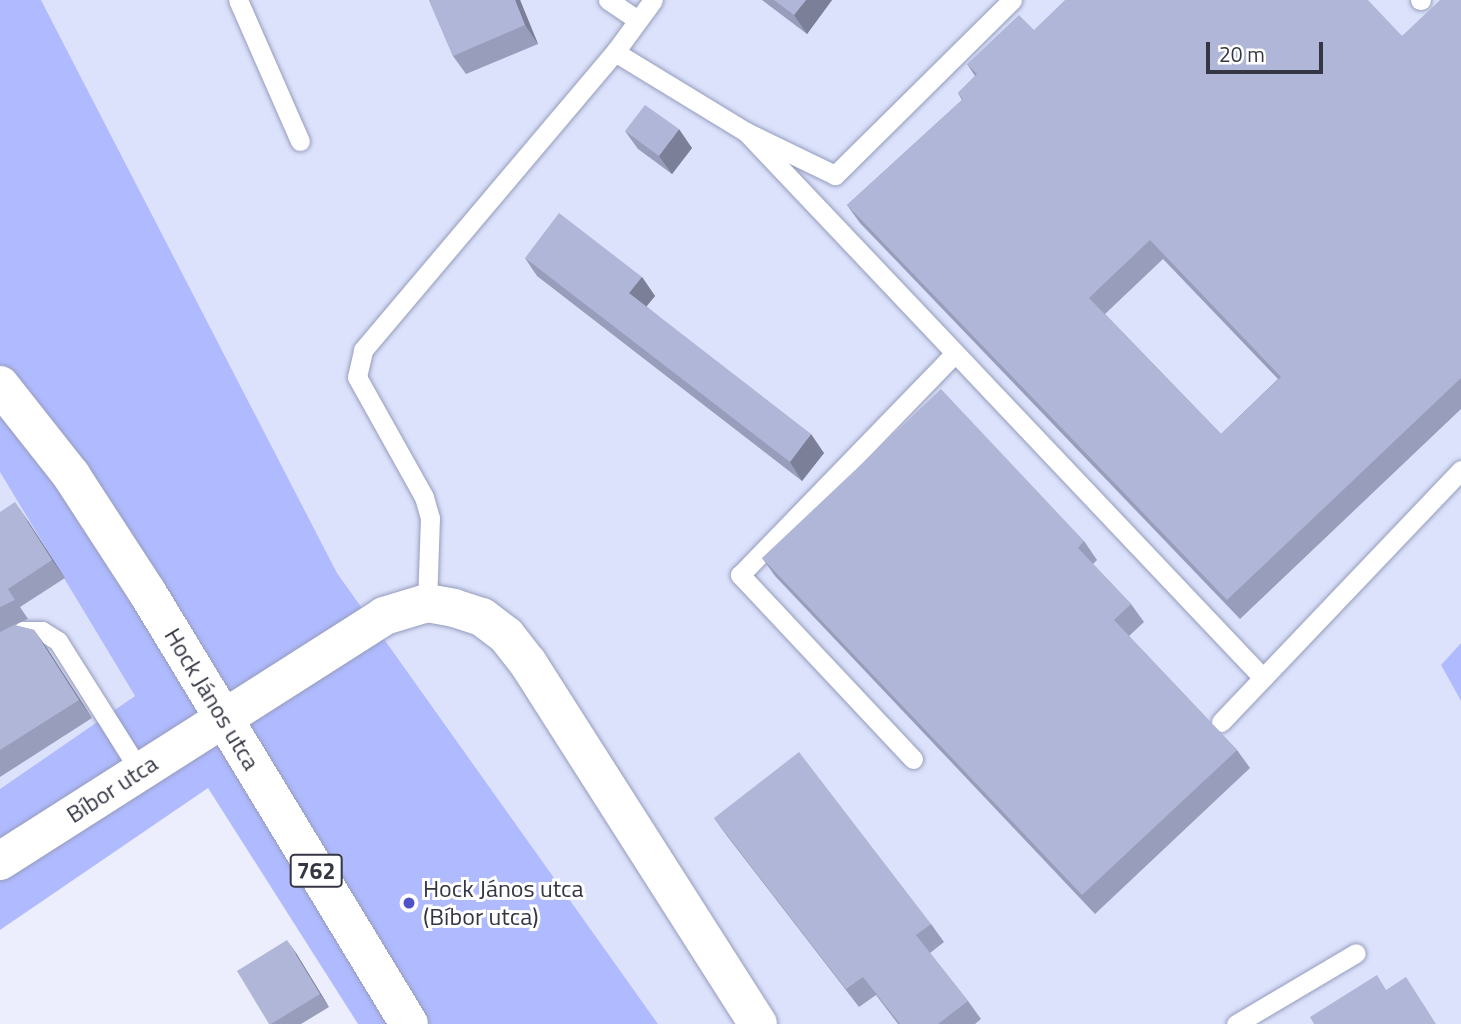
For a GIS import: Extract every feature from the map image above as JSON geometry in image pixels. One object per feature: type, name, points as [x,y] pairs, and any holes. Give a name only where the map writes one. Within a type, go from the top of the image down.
[{"type":"street","name":"Hock János utca","points":[[0,385],[71,475],[223,717],[409,1024]]},
{"type":"street","name":"Bíbor utca","points":[[0,861],[384,616],[426,603]]},
{"type":"street","points":[[426,603],[482,617],[513,644],[758,1024]]},
{"type":"lane","points":[[238,0],[300,141]]},
{"type":"lane","points":[[608,0],[638,20]]},
{"type":"lane","points":[[426,603],[430,519],[425,497],[357,377],[363,350],[615,52],[653,0]]},
{"type":"lane","points":[[615,52],[746,132],[835,175],[1012,0]]},
{"type":"lane","points":[[746,132],[1263,678]]},
{"type":"lane","points":[[913,759],[740,575],[955,353]]},
{"type":"lane","points":[[1221,722],[1461,470]]},
{"type":"lane","points":[[0,645],[23,631],[42,631],[58,641],[140,771]]},
{"type":"lane","points":[[1248,1021],[1356,953]]},
{"type":"shaded area","points":[[0,0],[41,0],[337,573],[658,1024],[358,1024],[208,788],[0,930],[0,789],[135,696],[0,472]]},
{"type":"shaded area","points":[[41,0],[1461,0],[1461,643],[1441,665],[1461,701],[1461,1024],[658,1024],[337,573]]},
{"type":"shaded area","points":[[0,472],[135,696],[0,789]]},
{"type":"shaded area","points":[[1461,643],[1461,701],[1441,665]]},
{"type":"building","points":[[429,0],[515,0],[525,25],[453,56]]},
{"type":"building","points":[[774,0],[806,0],[794,15]]},
{"type":"building","points":[[1065,0],[1368,0],[1402,36],[1440,0],[1461,0],[1461,378],[1227,600],[847,205],[963,99],[958,93],[977,74],[967,64],[1019,15],[1034,30]],"holes":[[[1150,240],[1281,377],[1221,434],[1089,298]]]},
{"type":"building","points":[[645,105],[679,129],[659,156],[625,131]]},
{"type":"building","points":[[559,213],[642,277],[629,293],[811,434],[790,462],[525,258]]},
{"type":"building","points":[[941,389],[1084,541],[1078,548],[1131,604],[1114,620],[1237,750],[1082,895],[762,558]]},
{"type":"building","points":[[15,502],[52,560],[8,589],[15,600],[0,607],[0,512]]},
{"type":"building","points":[[14,625],[34,630],[79,700],[0,750],[0,632]]},
{"type":"building","points":[[799,752],[931,924],[916,935],[968,1001],[938,1024],[900,1024],[863,977],[846,989],[714,818]]},
{"type":"building","points":[[287,940],[320,994],[269,1024],[237,971]]},
{"type":"building","points":[[1377,975],[1386,990],[1406,977],[1436,1024],[1314,1024],[1310,1017]]},
{"type":"place","name":"Hock János utca (Bíbor utca)","points":[[409,903]]}]
